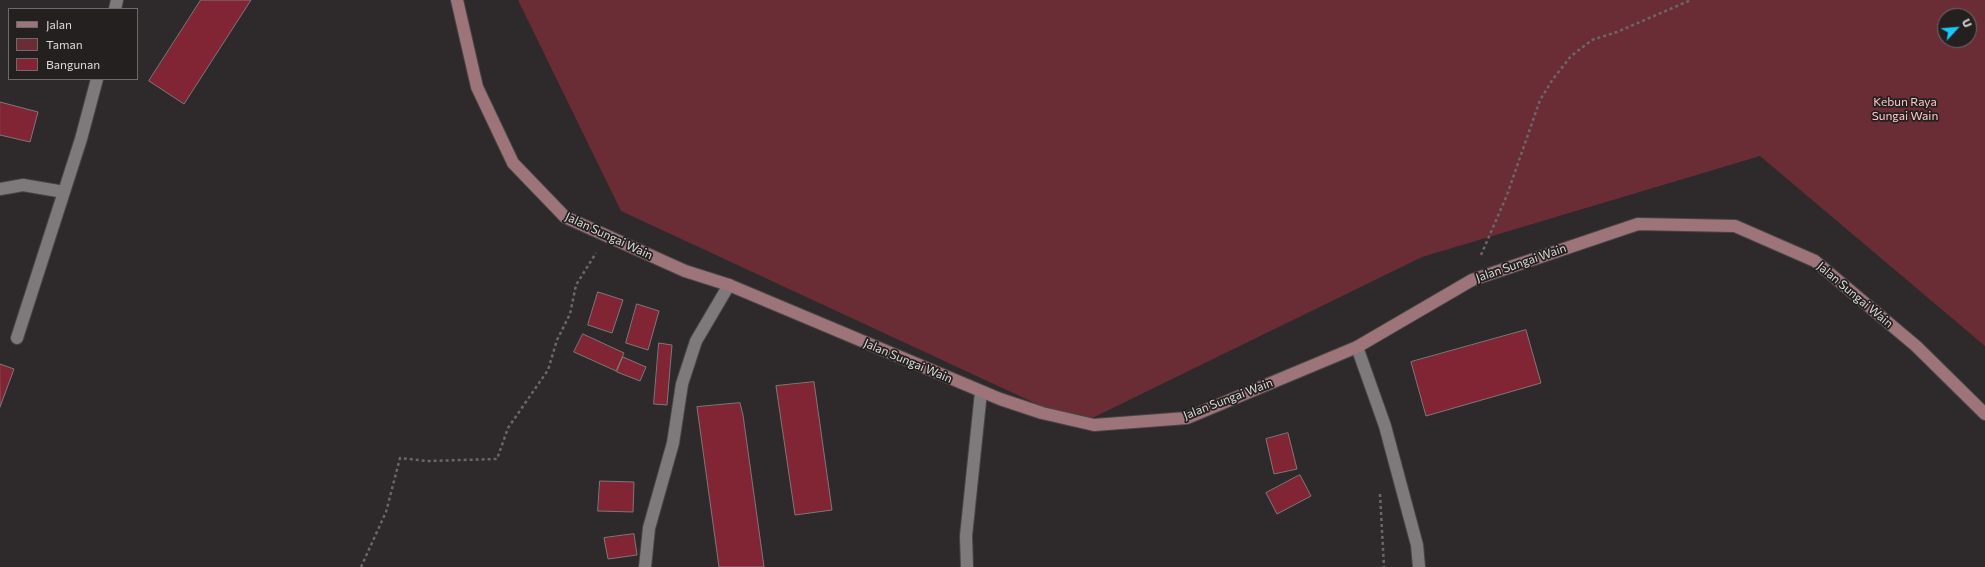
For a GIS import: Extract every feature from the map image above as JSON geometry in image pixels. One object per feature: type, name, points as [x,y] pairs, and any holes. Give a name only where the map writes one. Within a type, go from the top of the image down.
[{"type":"street","name":"Jalan Sungai Wain","points":[[458,0],[477,87],[513,163],[565,218],[685,271],[729,285],[981,392],[1042,413],[1094,425],[1187,418],[1357,347],[1472,280],[1638,224],[1735,226],[1815,261],[1916,346],[1985,414]]},
{"type":"street","points":[[17,338],[81,139],[97,80]]},
{"type":"street","points":[[0,188],[24,185],[64,192]]},
{"type":"street","points":[[646,567],[649,528],[673,443],[682,384],[696,341],[729,285]]},
{"type":"street","points":[[1357,347],[1385,426],[1417,545],[1419,567]]},
{"type":"street","points":[[967,567],[966,536],[981,392]]},
{"type":"path","points":[[1472,280],[1495,220],[1507,195],[1540,100],[1553,79],[1571,56],[1592,40],[1617,32],[1691,0]]},
{"type":"path","points":[[361,567],[363,566],[386,512],[400,458],[428,461],[496,459],[508,428],[548,370],[558,340],[570,314],[576,285],[597,252],[592,247]]},
{"type":"green space","name":"Kebun Raya Sungai Wain","points":[[518,0],[1985,0],[1985,346],[1760,156],[1422,257],[1080,424],[621,211]]},
{"type":"building","points":[[201,0],[251,0],[184,104],[149,81]]},
{"type":"building","points":[[0,102],[38,112],[30,142],[0,135]]},
{"type":"building","points":[[598,292],[623,300],[612,333],[588,325]]},
{"type":"building","points":[[637,304],[659,311],[648,350],[626,343]]},
{"type":"building","points":[[1526,330],[1541,383],[1426,416],[1411,362]]},
{"type":"building","points":[[583,334],[624,353],[616,371],[574,352]]},
{"type":"building","points":[[659,343],[672,345],[667,405],[654,404]]},
{"type":"building","points":[[623,357],[646,367],[640,381],[617,372]]},
{"type":"building","points":[[0,364],[14,369],[0,407]]},
{"type":"building","points":[[814,382],[832,510],[795,515],[776,386]]},
{"type":"building","points":[[740,403],[743,415],[764,567],[719,567],[697,407]]},
{"type":"building","points":[[1288,433],[1297,469],[1274,474],[1266,439]]},
{"type":"building","points":[[1300,475],[1311,496],[1277,514],[1266,493]]},
{"type":"building","points":[[600,481],[634,482],[633,512],[598,511]]},
{"type":"building","points":[[634,534],[637,555],[608,559],[604,538]]}]
